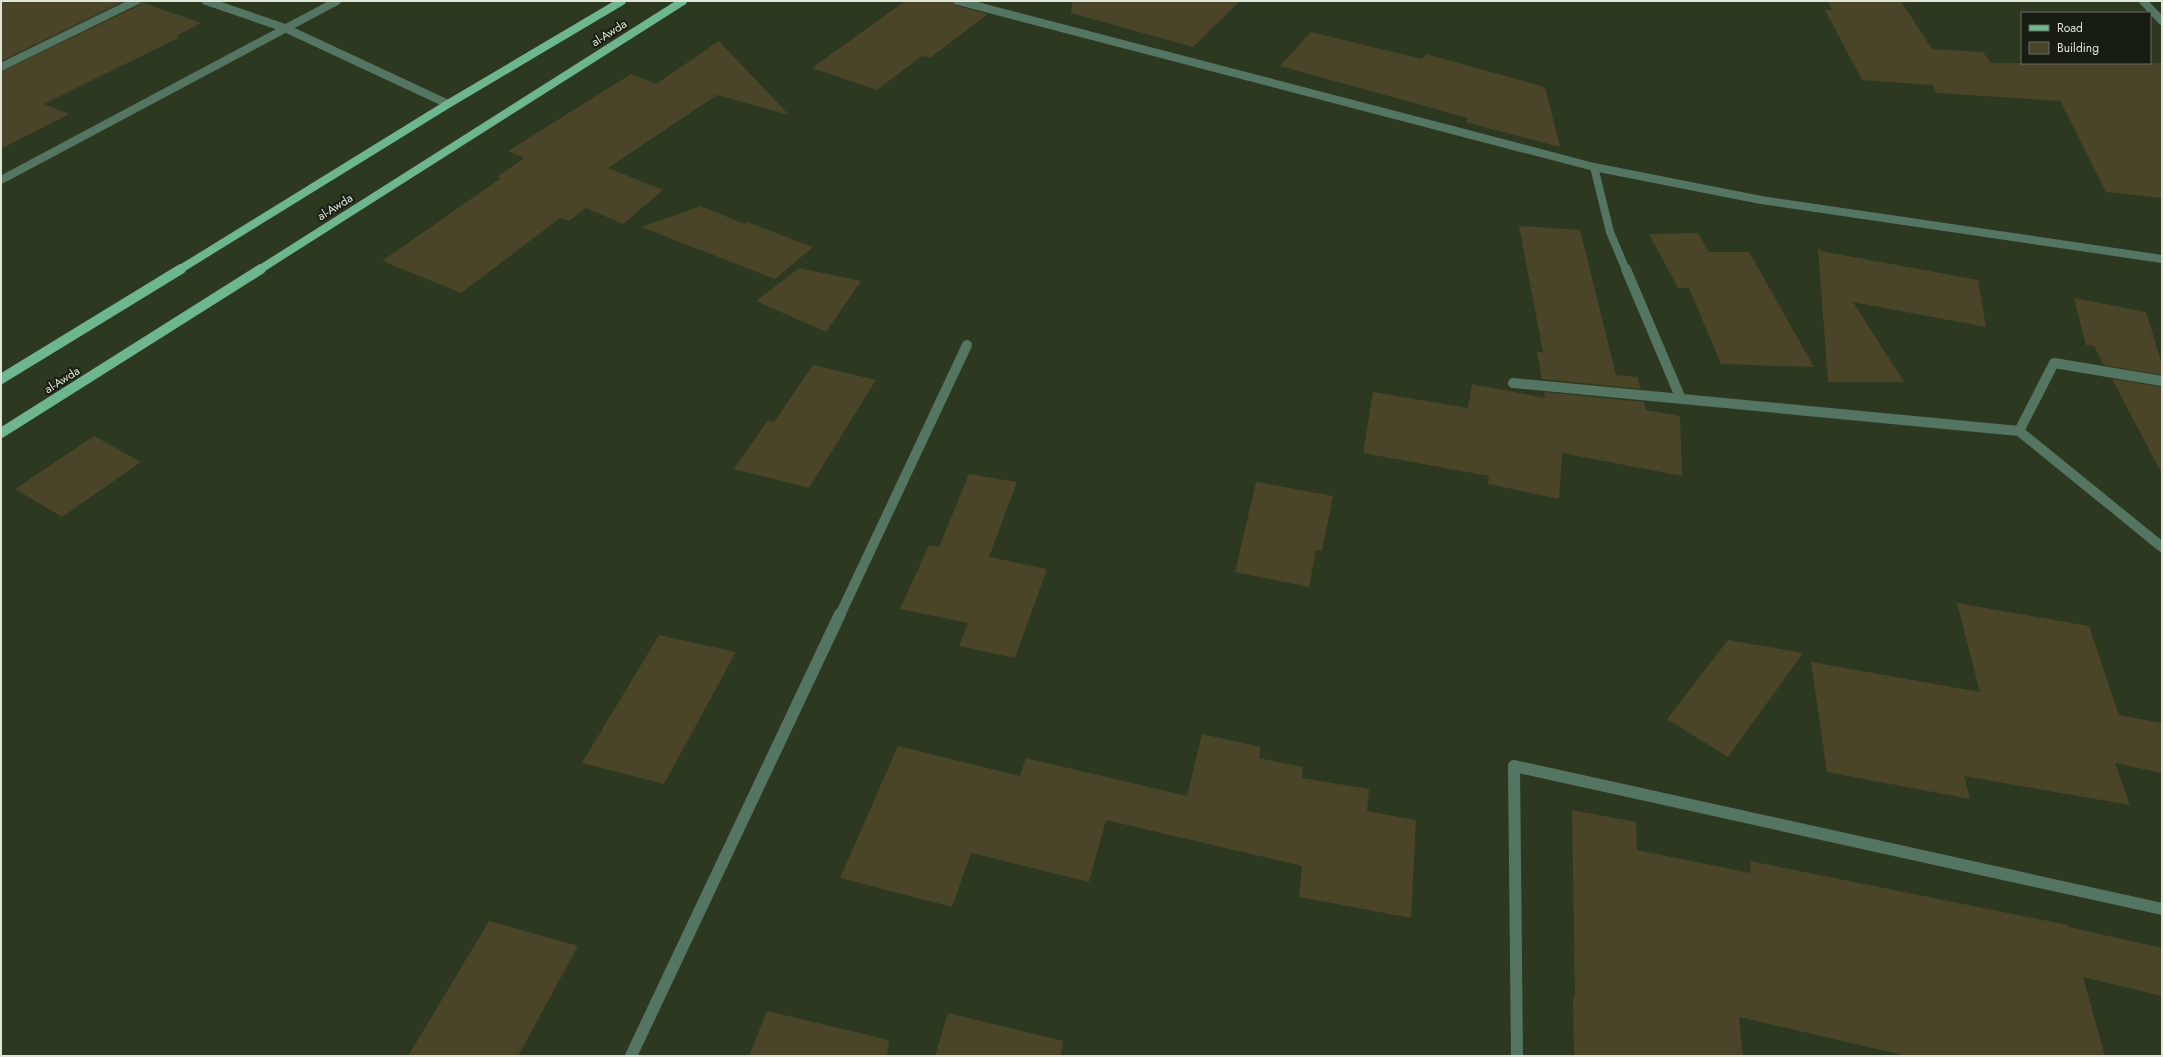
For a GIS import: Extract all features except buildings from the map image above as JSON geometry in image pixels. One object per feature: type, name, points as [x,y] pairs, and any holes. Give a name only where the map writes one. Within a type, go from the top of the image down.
[{"type":"main road","name":"al-Awda","points":[[1,379],[448,104],[622,1]]},
{"type":"main road","name":"al-Awda","points":[[1,433],[683,1]]},
{"type":"street","points":[[1,66],[136,1]]},
{"type":"street","points":[[206,1],[285,28],[448,104]]},
{"type":"street","points":[[1,180],[337,1]]},
{"type":"street","points":[[958,1],[1594,167],[1761,200],[2162,259]]},
{"type":"street","points":[[2143,1],[2162,21]]},
{"type":"street","points":[[1594,167],[1610,232],[1681,399]]},
{"type":"street","points":[[631,1056],[967,345]]},
{"type":"street","points":[[2019,431],[2054,363],[2162,381]]},
{"type":"street","points":[[1513,383],[2019,431],[2162,547]]},
{"type":"street","points":[[1517,1056],[1514,766],[2162,909]]}]
